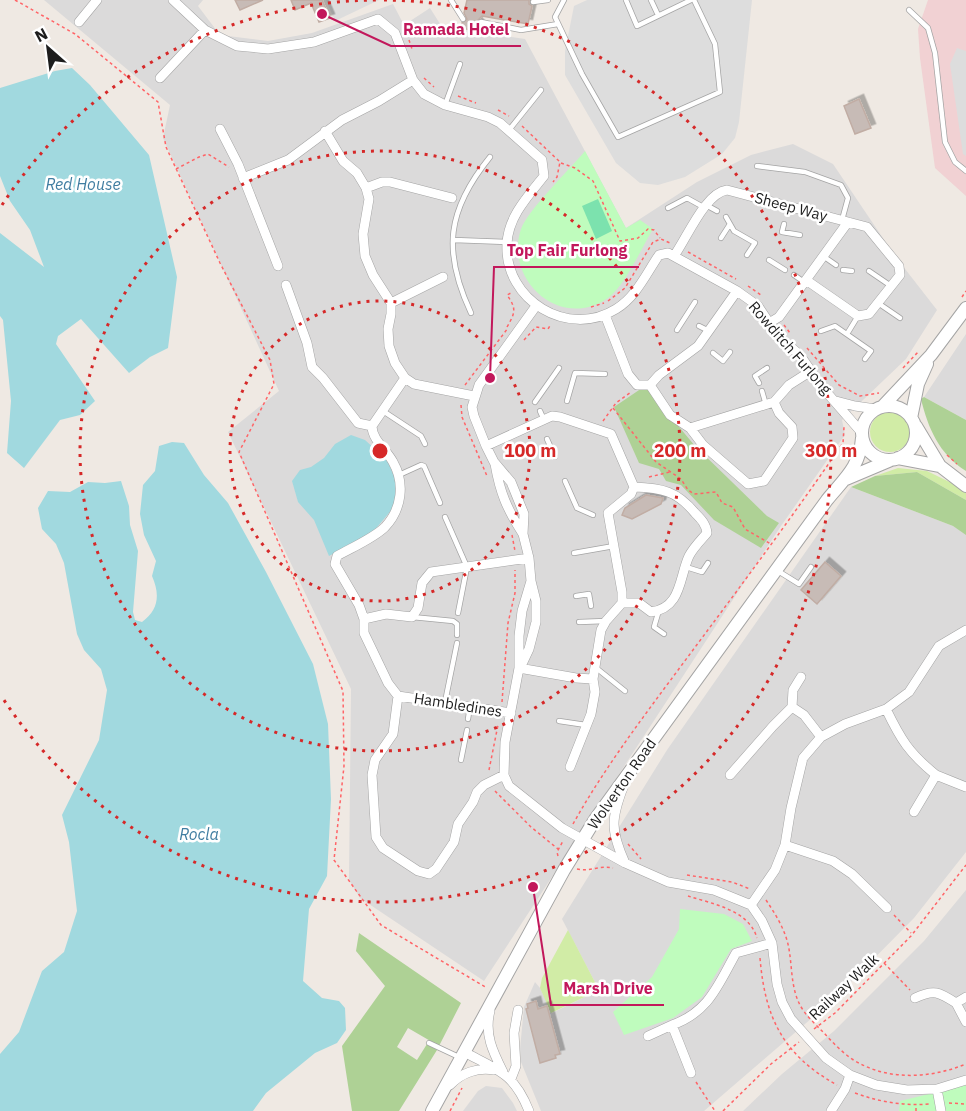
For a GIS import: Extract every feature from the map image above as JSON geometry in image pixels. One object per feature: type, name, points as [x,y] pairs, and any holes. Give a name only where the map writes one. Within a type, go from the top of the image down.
[{"type":"street","points":[[79,22],[97,0]]},
{"type":"street","points":[[173,0],[205,30],[237,46],[268,49],[314,42],[378,20],[395,33],[413,80],[424,94],[445,105],[489,117],[509,130],[542,160],[544,176],[512,220],[507,242],[508,266],[519,288],[536,306],[555,315],[567,317],[585,319],[605,315],[618,308],[633,295],[658,255],[665,252],[674,256]]},
{"type":"street","points":[[160,78],[205,30]]},
{"type":"street","points":[[243,178],[288,160],[325,131],[413,80]]},
{"type":"street","points":[[220,129],[238,164],[278,266]]},
{"type":"street","points":[[325,131],[344,161],[357,173],[366,188],[369,199],[363,234],[366,256],[373,275],[391,303],[389,346],[395,363],[405,378],[414,384],[474,396]]},
{"type":"street","points":[[366,188],[382,182],[390,182],[452,198]]},
{"type":"street","name":"Sheep Way","points":[[674,256],[711,198],[720,191],[727,190],[789,210],[845,221],[824,256],[779,317],[769,323]]},
{"type":"street","points":[[805,281],[858,316],[869,314],[900,274],[899,266],[867,227],[845,221]]},
{"type":"street","name":"Rowditch Furlong","points":[[674,256],[737,291],[758,306],[778,336],[800,355],[822,387],[862,435]]},
{"type":"street","points":[[391,303],[443,277]]},
{"type":"street","points":[[286,285],[307,343],[312,367],[358,423],[372,430],[393,461],[399,475]]},
{"type":"street","points":[[605,315],[628,374],[638,385],[650,385],[659,375],[702,346],[737,291]]},
{"type":"street","points":[[519,668],[529,649],[536,622],[536,601],[523,534],[524,514],[511,483],[494,462],[486,446],[472,407],[479,385],[536,306]]},
{"type":"street","points":[[940,466],[876,457],[865,445],[862,435],[866,419],[961,323],[966,308]]},
{"type":"street","points":[[895,459],[911,448],[915,440],[913,421],[918,384],[931,355]]},
{"type":"street","points":[[690,428],[770,403],[789,385],[812,371]]},
{"type":"street","points":[[372,430],[405,378]]},
{"type":"street","points":[[650,385],[670,415],[690,428],[703,445],[748,484],[764,481],[793,438],[792,427],[770,403]]},
{"type":"street","name":"Rowditch Furlong","points":[[836,401],[855,406],[879,408]]},
{"type":"street","points":[[879,408],[898,407],[913,421],[940,466],[966,486]]},
{"type":"street","points":[[486,446],[562,413],[611,434],[634,484],[631,494],[605,513],[614,546],[622,603],[601,630],[593,679],[595,692],[591,714],[570,767]]},
{"type":"street","name":"Wolverton Road","points":[[432,1111],[583,839],[630,769],[826,500],[846,479],[860,456],[862,435]]},
{"type":"street","name":"Wolverton Road","points":[[846,479],[895,459]]},
{"type":"street","name":"Hambledines","points":[[399,475],[401,491],[396,510],[384,527],[337,556],[335,564],[359,605],[364,619],[364,633],[388,683],[398,696],[512,713]]},
{"type":"street","points":[[622,603],[639,603],[651,612],[659,610],[672,601],[683,578],[689,556],[707,533],[706,526],[685,500],[671,492],[634,484]]},
{"type":"street","points":[[364,619],[386,614],[412,617],[418,608],[422,582],[432,572],[529,558]]},
{"type":"street","points":[[531,581],[522,611],[519,668],[505,742],[504,775],[509,786],[562,828],[625,863],[668,882],[714,890],[751,905],[762,921],[772,943],[777,984],[782,1002],[791,1019],[826,1058],[850,1075],[876,1085],[908,1090],[937,1089],[966,1080]]},
{"type":"street","points":[[751,905],[774,870],[785,845],[803,759],[821,737],[845,724],[886,709],[909,692],[939,646],[966,630]]},
{"type":"street","points":[[519,668],[593,679]]},
{"type":"street","points":[[729,775],[792,707],[793,690],[801,677]]},
{"type":"street","points":[[398,696],[393,734],[375,760],[372,775],[376,837],[382,848],[418,871],[429,874],[436,869],[454,842],[458,824],[477,792],[484,785],[504,775]]},
{"type":"street","points":[[792,707],[804,715],[821,737]]},
{"type":"street","points":[[886,709],[902,741],[915,758],[936,775],[966,787]]},
{"type":"street","points":[[625,863],[617,846],[613,829],[617,802],[630,769]]},
{"type":"street","points":[[914,812],[936,775]]},
{"type":"street","points":[[785,845],[833,861],[852,874],[886,908]]},
{"type":"street","points":[[648,1036],[686,1020],[703,1008],[736,953],[772,943]]},
{"type":"street","points":[[916,997],[928,992],[940,993],[956,1003],[966,1022]]},
{"type":"street","points":[[495,995],[487,1031],[502,1072]]},
{"type":"street","points":[[956,1003],[966,997]]},
{"type":"street","points":[[511,1079],[516,1066],[514,1033],[518,1010]]},
{"type":"street","points":[[672,1025],[691,1073]]},
{"type":"street","points":[[462,1055],[502,1072],[511,1079],[521,1091],[529,1111]]},
{"type":"street","points":[[443,1091],[457,1077],[471,1072],[487,1069],[502,1072]]},
{"type":"street","points":[[831,1111],[845,1089],[850,1075]]},
{"type":"street","points":[[937,1089],[941,1111]]},
{"type":"lane","points":[[450,0],[463,19]]},
{"type":"lane","points":[[533,2],[548,0]]},
{"type":"lane","points":[[564,0],[555,17],[582,74],[618,137],[720,92],[715,44],[693,0],[637,26],[626,0]]},
{"type":"lane","points":[[651,0],[658,15]]},
{"type":"lane","points":[[909,10],[928,28],[935,52],[945,142],[955,162],[966,171]]},
{"type":"lane","points":[[481,22],[521,30],[558,24]]},
{"type":"lane","points":[[445,105],[460,64]]},
{"type":"lane","points":[[509,130],[541,90]]},
{"type":"lane","points":[[471,313],[459,287],[453,265],[454,223],[472,179],[490,157]]},
{"type":"lane","points":[[757,166],[805,172],[841,186],[848,198],[845,221]]},
{"type":"lane","points":[[669,208],[687,198],[717,211]]},
{"type":"lane","points":[[726,217],[734,231],[755,243],[747,255]]},
{"type":"lane","points":[[721,238],[730,224]]},
{"type":"lane","points":[[784,224],[782,232],[800,235]]},
{"type":"lane","points":[[454,240],[507,242]]},
{"type":"lane","points":[[824,256],[836,265]]},
{"type":"lane","points":[[769,260],[785,270]]},
{"type":"lane","points":[[843,270],[852,271]]},
{"type":"lane","points":[[869,271],[891,286]]},
{"type":"lane","points":[[794,275],[805,281]]},
{"type":"lane","points":[[676,330],[688,319],[695,302]]},
{"type":"lane","points":[[878,303],[900,318]]},
{"type":"lane","points":[[847,334],[858,316]]},
{"type":"lane","points":[[699,326],[709,332]]},
{"type":"lane","points":[[821,331],[835,326],[871,351],[865,358]]},
{"type":"lane","points":[[713,354],[723,361],[730,352]]},
{"type":"lane","points":[[535,402],[559,368]]},
{"type":"lane","points":[[759,383],[755,376],[767,368]]},
{"type":"lane","points":[[567,400],[575,373],[605,374]]},
{"type":"lane","points":[[762,392],[770,403]]},
{"type":"lane","points":[[382,411],[421,436],[425,444]]},
{"type":"lane","points":[[547,440],[555,457]]},
{"type":"lane","points":[[399,475],[421,465],[424,466],[440,502]]},
{"type":"lane","points":[[565,481],[577,508],[592,515]]},
{"type":"lane","points":[[445,517],[467,567],[458,613]]},
{"type":"lane","points":[[574,553],[614,546]]},
{"type":"lane","points":[[686,567],[702,572],[708,563]]},
{"type":"lane","points":[[776,570],[799,584],[811,567]]},
{"type":"lane","points":[[576,596],[589,594],[591,606]]},
{"type":"lane","points":[[659,610],[654,627],[664,634]]},
{"type":"lane","points":[[412,617],[453,621],[457,624],[457,635]]},
{"type":"lane","points":[[579,622],[593,618],[606,621]]},
{"type":"lane","points":[[446,702],[458,643]]},
{"type":"lane","points":[[595,667],[626,691]]},
{"type":"lane","points":[[468,719],[470,706]]},
{"type":"lane","points":[[560,721],[586,725]]},
{"type":"lane","points":[[461,759],[467,730]]},
{"type":"lane","points":[[429,1043],[462,1055]]},
{"type":"path","points":[[15,0],[75,34],[158,102],[166,147],[220,263],[270,360],[274,384],[239,452],[343,691],[344,766],[334,860],[381,925],[495,995]]},
{"type":"path","points":[[176,169],[208,154],[228,167],[238,164]]},
{"type":"path","points":[[560,162],[575,168],[593,181],[620,241],[638,238],[648,229],[654,230],[661,239]]},
{"type":"path","points":[[507,327],[515,314],[513,303],[507,295],[519,288]]},
{"type":"path","points":[[597,429],[612,408],[638,385]]},
{"type":"path","points":[[612,408],[656,462],[681,479],[688,490],[694,494],[716,492],[722,503],[733,507],[746,529],[772,545]]},
{"type":"path","points":[[573,824],[632,733],[772,545],[843,443],[847,416]]},
{"type":"path","points":[[943,450],[960,467]]},
{"type":"path","points":[[634,484],[671,472]]},
{"type":"path","points":[[627,842],[645,862]]},
{"type":"path","points":[[560,859],[557,852],[562,843]]},
{"type":"path","name":"Railway Walk","points":[[723,1111],[771,1064],[835,1013],[913,934],[966,865]]},
{"type":"path","points":[[680,873],[732,882],[759,893],[767,901],[782,926],[789,947],[795,992],[799,1004],[817,1026],[853,1059],[886,1073],[910,1076],[934,1074],[966,1064]]},
{"type":"path","points":[[886,908],[913,934]]},
{"type":"path","points":[[884,963],[916,997]]},
{"type":"path","points":[[450,1111],[471,1072]]},
{"type":"path","points":[[691,1073],[715,1111]]},
{"type":"path","points":[[916,1105],[916,1111]]},
{"type":"shaded area","points":[[44,0],[203,0],[198,6],[220,35],[268,41],[312,33],[393,4],[404,25],[430,8],[442,27],[525,39],[626,228],[697,182],[751,155],[793,144],[833,164],[895,256],[937,310],[906,359],[842,420],[845,435],[781,526],[484,981],[360,898],[349,880],[351,689],[228,432],[279,391],[163,138],[170,105]]},
{"type":"shaded area","points":[[326,0],[379,0],[335,21]]},
{"type":"shaded area","points":[[587,0],[752,0],[739,122],[735,138],[722,154],[685,177],[658,185],[640,183],[616,163],[565,75],[565,51],[574,6]]},
{"type":"shaded area","points":[[928,0],[966,0],[966,196],[935,168],[918,29]]},
{"type":"shaded area","points":[[957,48],[966,51],[966,156],[963,154],[950,64]]},
{"type":"shaded area","points":[[966,334],[966,420],[924,397]]},
{"type":"shaded area","points":[[851,487],[953,526],[966,534],[966,852],[914,918],[834,999],[704,1111],[541,1111],[521,1062],[520,1049],[524,1007],[535,982],[552,1013],[599,990],[562,919],[667,750]]},
{"type":"shaded area","points":[[966,890],[966,1111],[743,1111],[782,1074],[834,1031],[924,941]]},
{"type":"shaded area","points":[[486,1086],[502,1088],[517,1111],[463,1111],[478,1091]]},
{"type":"green space","points":[[585,151],[626,228],[640,220],[653,229],[627,276],[608,298],[590,307],[572,308],[555,304],[540,295],[529,282],[521,266],[518,248],[521,229],[525,221]]},
{"type":"green space","points":[[598,199],[612,231],[596,239],[582,206]]},
{"type":"green space","points":[[645,386],[695,446],[767,516],[779,523],[761,548],[714,520],[681,485],[666,481],[659,469],[639,463],[614,407]]},
{"type":"green space","points":[[924,397],[966,420],[966,471],[949,457],[936,440],[924,410],[921,399]]},
{"type":"green space","points":[[890,412],[898,413],[904,418],[909,424],[909,440],[904,446],[898,451],[890,452],[882,451],[876,446],[871,440],[870,432],[871,424],[876,418],[882,413]]},
{"type":"green space","points":[[898,468],[927,471],[966,490],[966,500],[917,472],[875,476]]},
{"type":"green space","points":[[917,472],[966,500],[966,535],[953,526],[851,487],[875,476]]},
{"type":"green space","points":[[680,909],[724,914],[743,924],[752,941],[731,949],[702,997],[673,1018],[624,1035],[613,1012],[652,977],[679,929]]},
{"type":"green space","points":[[568,930],[599,990],[551,1013],[540,988],[542,978]]},
{"type":"green space","points":[[359,933],[461,1003],[439,1046],[408,1028],[397,1047],[417,1060],[427,1044],[437,1050],[399,1111],[352,1111],[342,1046],[385,986],[356,951]]},
{"type":"green space","points":[[966,1085],[966,1111],[899,1111],[900,1101]]},
{"type":"water","name":"Red House","points":[[72,68],[90,85],[149,155],[177,277],[168,348],[150,357],[129,373],[81,319],[58,336],[56,344],[95,401],[80,415],[60,420],[24,468],[7,453],[11,401],[3,320],[0,316],[0,233],[44,267],[30,230],[10,201],[0,176],[0,88]]},
{"type":"water","points":[[351,435],[365,440],[387,460],[398,485],[394,507],[373,532],[329,556],[314,520],[298,502],[292,481],[300,470],[311,467],[324,458],[335,444]]},
{"type":"water","name":"Rocla","points":[[172,442],[184,443],[204,475],[228,503],[313,664],[328,724],[331,799],[327,876],[309,909],[303,981],[322,998],[339,1001],[345,1008],[346,1030],[337,1043],[315,1053],[266,1093],[253,1111],[0,1111],[0,1054],[19,1032],[42,971],[64,952],[77,911],[69,842],[62,815],[99,740],[107,690],[101,669],[84,650],[77,634],[64,563],[56,544],[42,529],[38,508],[48,491],[70,492],[88,482],[121,481],[129,506],[130,525],[138,551],[133,612],[135,620],[142,622],[155,607],[157,595],[152,576],[156,561],[144,535],[140,514],[143,485],[155,471],[159,446]]},
{"type":"building","points":[[235,0],[263,0],[240,10]]},
{"type":"building","points":[[291,0],[322,0],[330,18],[319,22],[311,3],[295,10]]},
{"type":"building","points":[[467,0],[529,0],[532,6],[528,24],[482,16],[477,21],[480,26],[479,32],[461,28],[462,23],[467,19],[464,13]]},
{"type":"building","points":[[859,99],[871,128],[855,134],[844,106]]},
{"type":"building","points":[[646,495],[663,498],[661,504],[632,519],[622,515],[625,508]]},
{"type":"building","points":[[825,562],[841,576],[817,604],[801,590]]},
{"type":"building","points":[[536,1001],[538,1009],[547,1006],[560,1054],[555,1055],[556,1058],[540,1063],[526,1009],[527,1004]]},
{"type":"place","name":"Ramada Hotel","points":[[322,14]]},
{"type":"place","name":"Top Fair Furlong","points":[[490,378]]},
{"type":"place","name":"Marsh Drive","points":[[533,887]]}]
